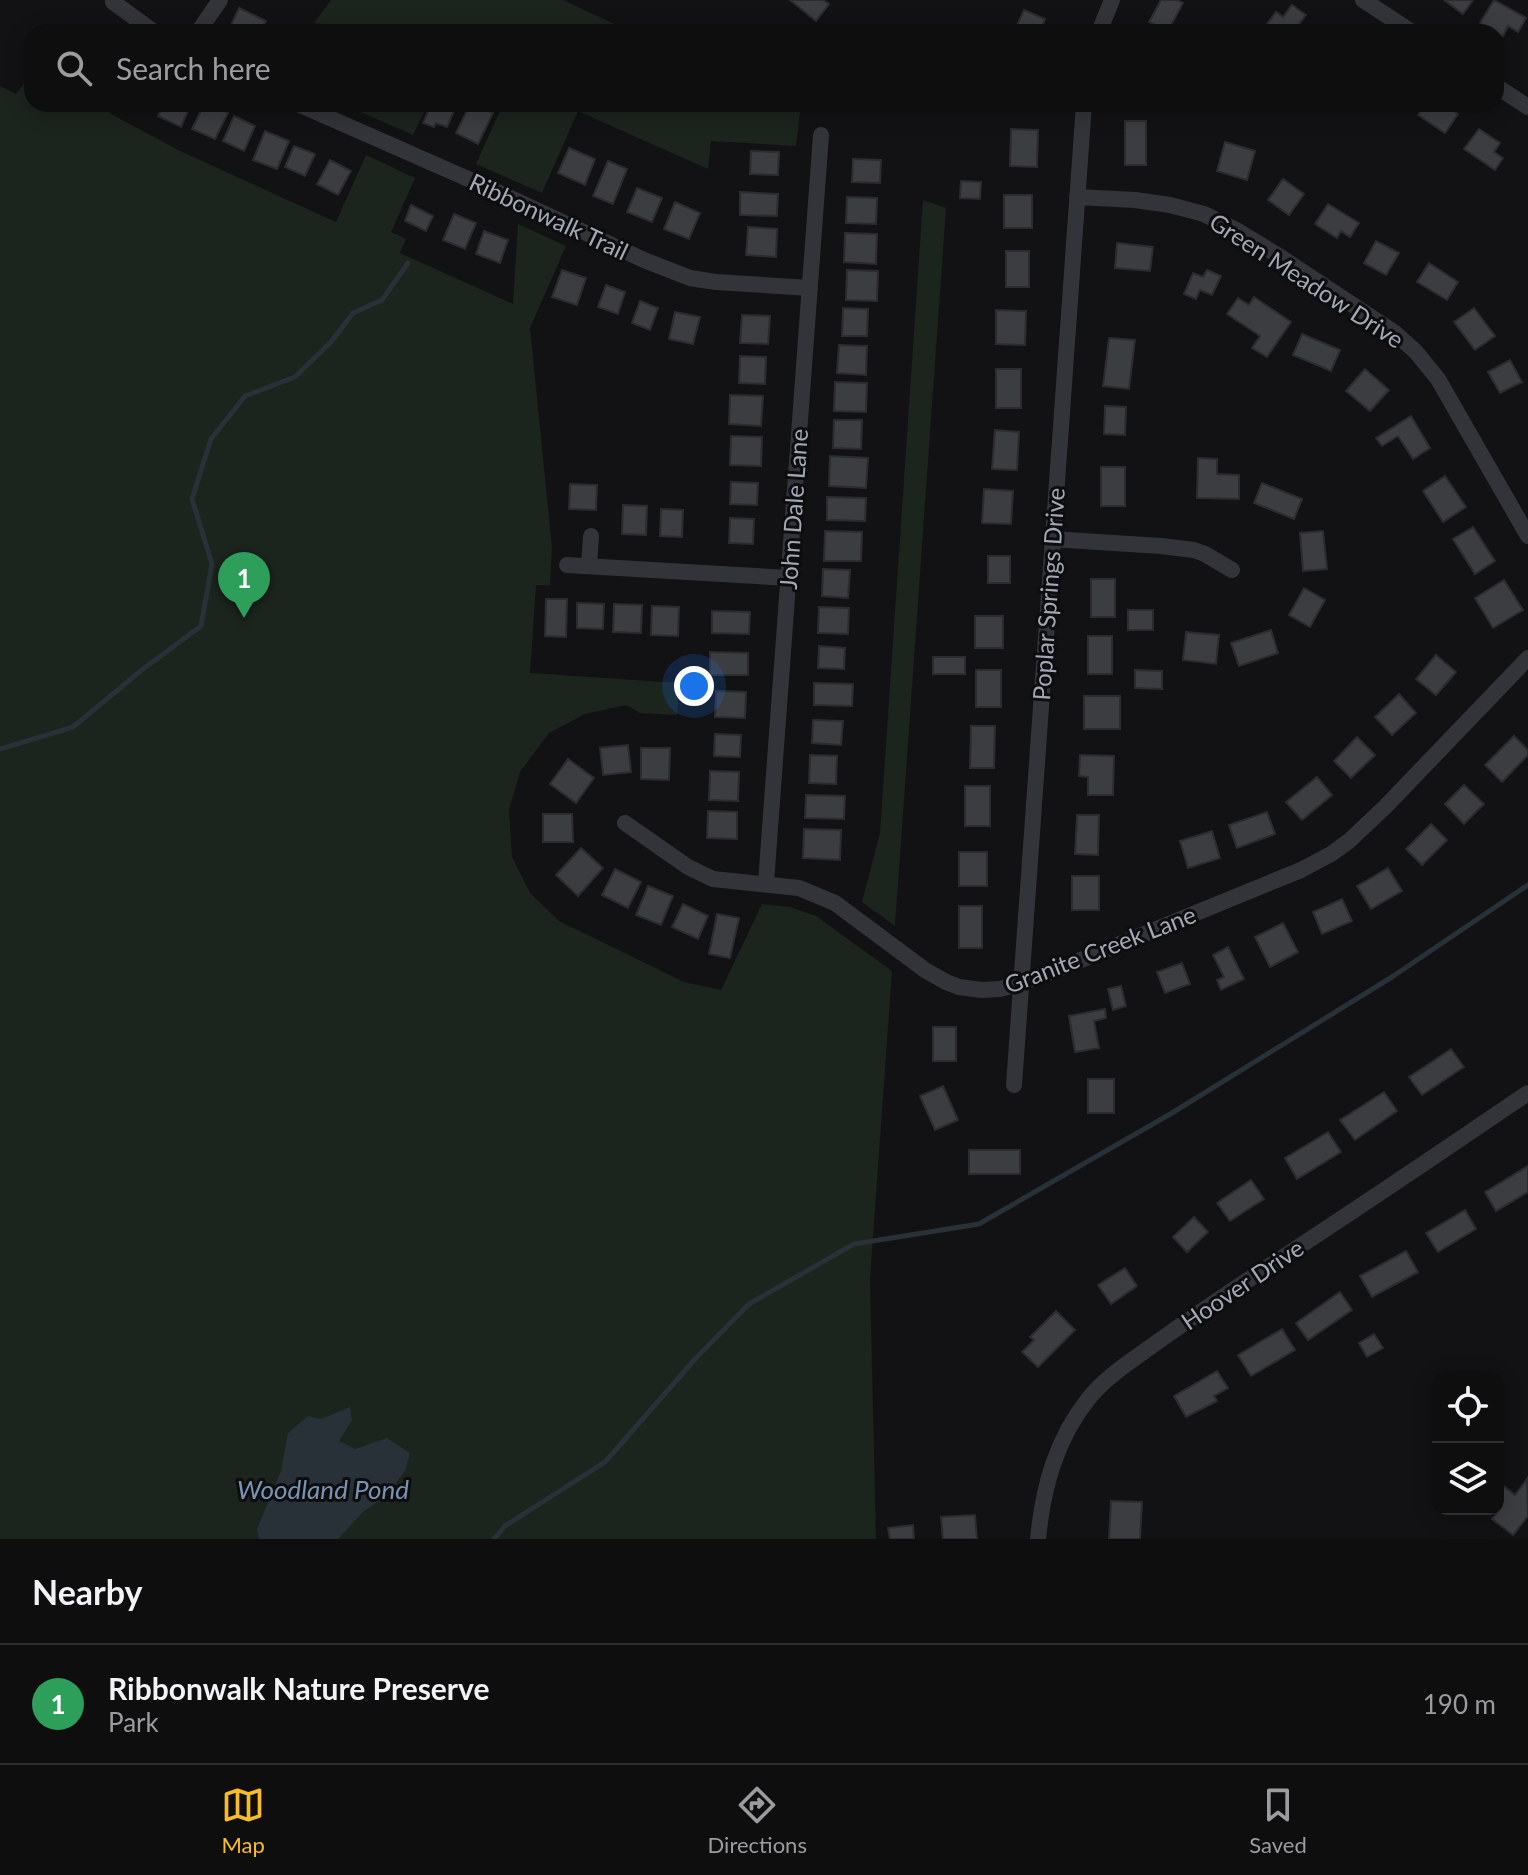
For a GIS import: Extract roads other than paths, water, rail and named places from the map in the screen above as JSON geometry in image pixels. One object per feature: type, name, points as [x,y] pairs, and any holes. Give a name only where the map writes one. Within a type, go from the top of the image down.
[{"type":"street","points":[[204,24],[220,0]]},
{"type":"street","points":[[1102,24],[1112,0]]},
{"type":"street","points":[[1363,0],[1400,24]]},
{"type":"street","points":[[113,2],[143,24]]},
{"type":"street","points":[[1504,91],[1528,107]]},
{"type":"street","name":"Ribbonwalk Trail","points":[[316,112],[690,278],[810,288]]},
{"type":"street","name":"Poplar Springs Drive","points":[[1014,1085],[1083,112]]},
{"type":"street","name":"John Dale Lane","points":[[766,883],[821,135]]},
{"type":"street","name":"Green Meadow Drive","points":[[1077,197],[1135,200],[1204,214],[1279,256],[1395,333],[1438,379],[1528,536]]},
{"type":"street","points":[[589,566],[591,536]]},
{"type":"street","points":[[1051,539],[1194,550],[1232,570]]},
{"type":"street","points":[[567,565],[788,578]]},
{"type":"street","name":"Granite Creek Lane","points":[[625,823],[688,867],[713,879],[799,888],[835,903],[925,970],[946,982],[982,990],[1000,989],[1301,870],[1331,854],[1386,806],[1528,658]]},
{"type":"street","name":"Hoover Drive","points":[[1038,1539],[1047,1484],[1059,1446],[1077,1413],[1103,1383],[1201,1310],[1528,1093]]},
{"type":"water","name":"Woodland Pond","points":[[350,1407],[352,1420],[339,1441],[355,1449],[387,1438],[410,1453],[405,1471],[385,1497],[364,1511],[338,1539],[259,1539],[257,1529],[281,1471],[288,1433],[308,1416],[321,1419]]},
{"type":"waterway","points":[[0,749],[73,727],[201,626],[212,564],[192,499],[211,439],[245,396],[295,377],[331,342],[353,313],[382,300],[408,263]]},
{"type":"waterway","points":[[494,1539],[505,1526],[605,1462],[696,1358],[749,1304],[854,1244],[979,1224],[1172,1113],[1392,977],[1528,885]]},
{"type":"place","name":"Ribbonwalk Nature Preserve","points":[[244,618]]}]
